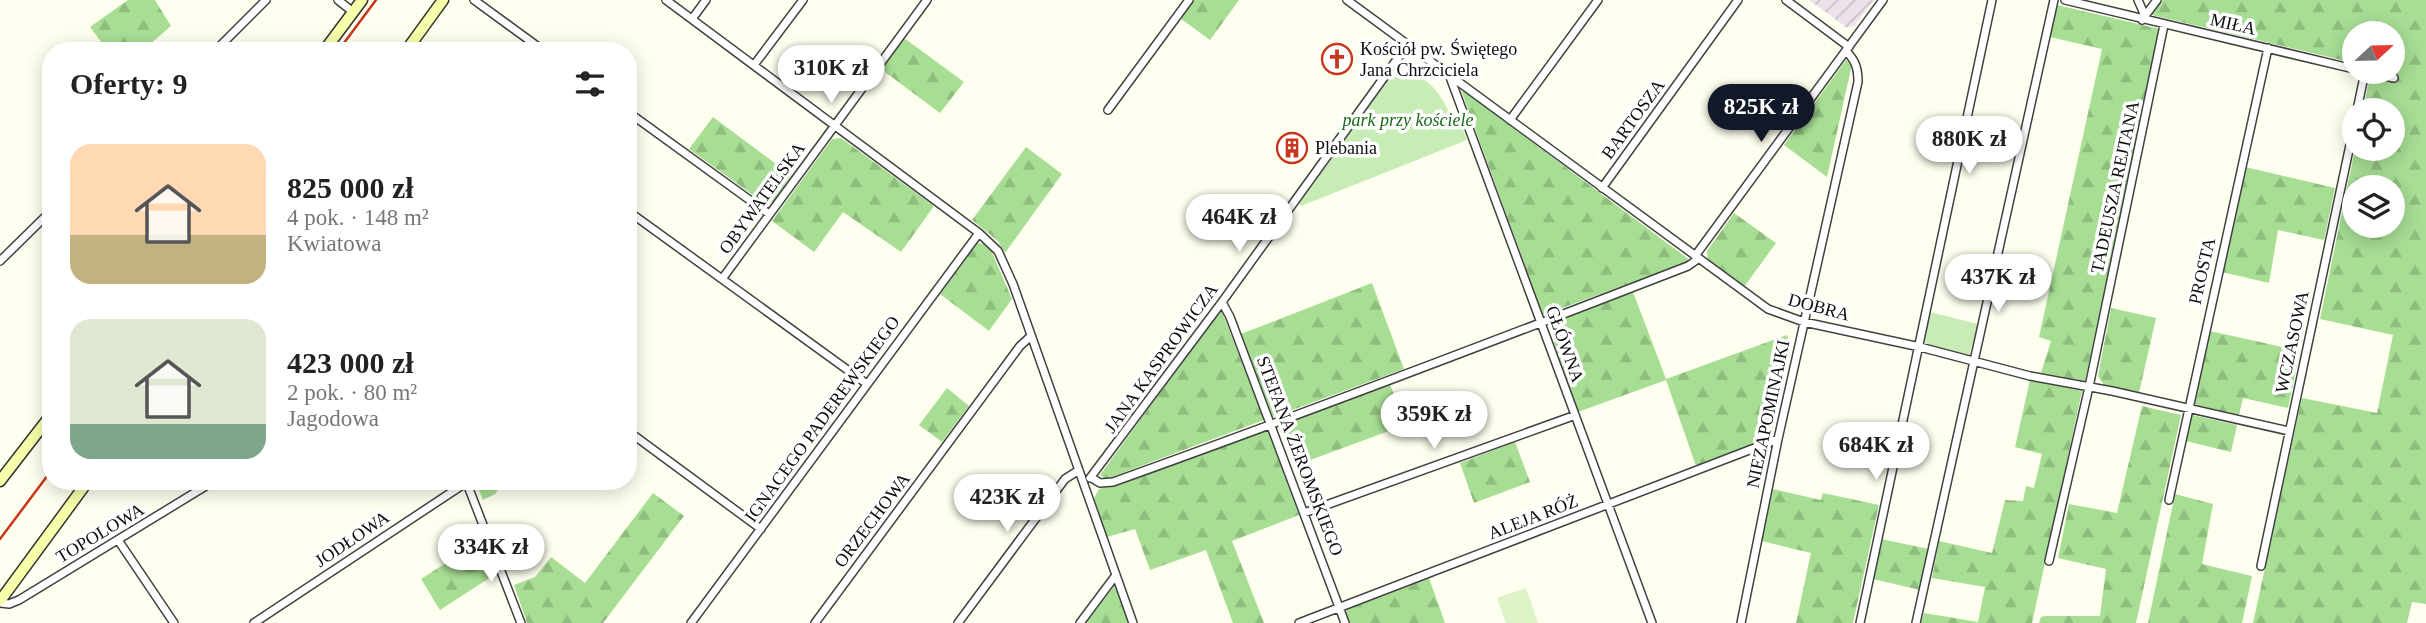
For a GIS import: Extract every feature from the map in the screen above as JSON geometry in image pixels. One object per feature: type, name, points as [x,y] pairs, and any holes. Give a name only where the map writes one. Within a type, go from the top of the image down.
[{"type":"main road","points":[[331,42],[362,0]]},
{"type":"main road","points":[[413,42],[443,0]]},
{"type":"main road","points":[[0,481],[42,427]]},
{"type":"main road","points":[[0,602],[81,490]]},
{"type":"street","points":[[224,42],[266,0]]},
{"type":"street","points":[[338,0],[353,12]]},
{"type":"street","points":[[474,0],[532,42]]},
{"type":"street","points":[[666,0],[979,233],[998,251],[1006,265],[1133,623]]},
{"type":"street","points":[[692,19],[706,0]]},
{"type":"street","points":[[754,65],[803,0]]},
{"type":"street","name":"OBYWATELSKA","points":[[722,279],[927,0]]},
{"type":"street","points":[[1108,110],[1189,0]]},
{"type":"street","name":"DOBRA","points":[[1347,0],[1768,309],[1804,322],[1920,347],[2030,376],[2289,431]]},
{"type":"street","points":[[1510,120],[1598,0]]},
{"type":"street","name":"BARTOSZA","points":[[1602,188],[1738,0]]},
{"type":"street","points":[[1786,0],[1847,49]]},
{"type":"street","points":[[1083,481],[1092,478],[1100,483],[1113,482],[1688,266],[1883,0]]},
{"type":"street","points":[[1860,623],[1992,0]]},
{"type":"street","points":[[1916,623],[2054,0]]},
{"type":"street","name":"MIŁA","points":[[2066,0],[2342,66]]},
{"type":"street","points":[[2137,0],[2143,18]]},
{"type":"street","points":[[2143,18],[2158,0]]},
{"type":"street","name":"TADEUSZA REJTANA","points":[[2049,561],[2089,387],[2164,25]]},
{"type":"street","name":"JANA KASPROWICZA","points":[[1092,478],[1408,44]]},
{"type":"street","name":"PROSTA","points":[[2169,500],[2268,48]]},
{"type":"street","name":"NIEZAPOMINAJKI","points":[[1741,623],[1778,439],[1858,82],[1858,69],[1847,49]]},
{"type":"street","name":"GŁÓWNA","points":[[1450,76],[1573,416],[1652,623]]},
{"type":"street","points":[[637,119],[769,214]]},
{"type":"street","name":"WCZASOWA","points":[[2261,566],[2347,161]]},
{"type":"street","points":[[637,218],[867,384]]},
{"type":"street","points":[[0,261],[42,220]]},
{"type":"street","name":"IGNACEGO PADEREWSKIEGO","points":[[691,623],[979,233]]},
{"type":"street","name":"STEFANA ŻEROMSKIEGO","points":[[1222,302],[1271,423],[1345,623]]},
{"type":"street","name":"ORZECHOWA","points":[[815,623],[1020,345],[1031,336]]},
{"type":"street","points":[[1304,513],[1573,416]]},
{"type":"street","points":[[637,439],[761,529]]},
{"type":"street","name":"ALEJA RÓŻ","points":[[1299,623],[1778,439]]},
{"type":"street","points":[[958,623],[1065,479],[1079,470]]},
{"type":"street","name":"TOPOLOWA","points":[[0,602],[9,604],[19,600],[199,490]]},
{"type":"street","name":"JODŁOWA","points":[[254,623],[455,490]]},
{"type":"street","points":[[470,490],[521,623]]},
{"type":"street","points":[[118,540],[174,623]]},
{"type":"street","points":[[1080,623],[1116,575]]},
{"type":"shaded area","points":[[1809,0],[1874,0],[1855,25],[1847,28]]},
{"type":"green space","points":[[128,0],[155,0],[171,26],[152,42],[101,42],[90,27]]},
{"type":"green space","points":[[1193,0],[1239,0],[1210,40],[1180,18]]},
{"type":"green space","points":[[2163,0],[2426,0],[2426,604],[2412,602],[2407,623],[2253,623],[2302,398],[2377,413],[2393,335],[2320,319],[2342,212],[2342,238],[2405,238],[2405,175],[2350,175],[2353,161],[2405,161],[2405,98],[2366,98],[2368,84],[2405,84],[2405,21],[2342,21],[2342,60],[2152,15]]},
{"type":"green space","points":[[2057,5],[2160,29],[2085,381],[2041,373],[2051,341],[2039,337],[2102,49],[2050,37]]},
{"type":"green space","points":[[904,38],[964,82],[940,113],[881,69]]},
{"type":"green space","points":[[1846,60],[1852,64],[1827,177],[1784,145]]},
{"type":"green space","name":"park przy kościele","points":[[1409,74],[1430,84],[1440,95],[1451,116],[1458,115],[1467,140],[1301,206],[1298,202],[1387,81]]},
{"type":"green space","points":[[1464,91],[1691,261],[1543,315],[1462,93]]},
{"type":"green space","points":[[713,117],[791,175],[773,202],[764,203],[689,149]]},
{"type":"green space","points":[[841,138],[934,206],[901,252],[843,212],[814,252],[772,221],[832,139]]},
{"type":"green space","points":[[1026,147],[1062,174],[1005,253],[998,241],[972,220]]},
{"type":"green space","points":[[2245,167],[2335,188],[2324,240],[2278,230],[2269,283],[2222,272]]},
{"type":"green space","points":[[1734,213],[1776,243],[1744,287],[1708,260],[1707,251]]},
{"type":"green space","points":[[977,243],[985,244],[991,250],[1012,299],[989,331],[940,294]]},
{"type":"green space","points":[[1372,283],[1404,369],[1273,417],[1241,334]]},
{"type":"green space","points":[[1633,292],[1666,379],[1787,335],[1790,345],[1772,433],[1762,442],[1696,466],[1666,380],[1578,412],[1554,343],[1561,319]]},
{"type":"green space","points":[[2111,308],[2156,318],[2139,393],[2104,385],[2098,376]]},
{"type":"green space","points":[[1221,309],[1264,420],[1106,479],[1100,475]]},
{"type":"green space","points":[[1930,312],[1978,324],[1969,356],[1924,345]]},
{"type":"green space","points":[[2210,331],[2300,351],[2288,408],[2243,398],[2239,415],[2194,406]]},
{"type":"green space","points":[[2030,380],[2082,391],[2032,623],[1921,623],[1924,613],[1978,622],[1985,587],[1932,578],[1939,541],[1992,553],[2005,500],[2023,501],[2026,486],[2034,488],[2042,454],[2015,447]]},
{"type":"green space","points":[[1390,384],[1405,425],[1294,466],[1281,432],[1285,423]]},
{"type":"green space","points":[[947,388],[969,406],[942,442],[919,425]]},
{"type":"green space","points":[[2142,406],[2181,415],[2136,623],[2039,623],[2041,617],[2045,616],[2100,616],[2106,569],[2058,558],[2069,504],[2117,513]]},
{"type":"green space","points":[[2192,415],[2237,425],[2231,452],[2186,441]]},
{"type":"green space","points":[[1262,429],[1268,431],[1299,515],[1232,541],[1264,623],[1233,623],[1206,550],[1150,570],[1135,529],[1107,537],[1093,500],[1099,489]]},
{"type":"green space","points":[[1515,442],[1530,482],[1474,503],[1460,463]]},
{"type":"green space","points":[[1773,489],[1821,500],[1823,493],[1879,505],[1853,623],[1796,623],[1811,553],[1762,541]]},
{"type":"green space","points":[[479,490],[498,490],[495,494],[483,500]]},
{"type":"green space","points":[[653,493],[684,516],[603,623],[527,623],[514,585],[535,577],[551,557],[585,583]]},
{"type":"green space","points":[[2175,494],[2213,504],[2202,564],[2252,576],[2242,623],[2148,623]]},
{"type":"green space","points":[[1881,539],[1929,549],[1920,590],[1873,579]]},
{"type":"green space","points":[[477,543],[491,577],[440,610],[421,579]]},
{"type":"green space","points":[[1429,578],[1445,623],[1349,623],[1344,608]]},
{"type":"green space","points":[[1116,584],[1131,623],[1086,623]]},
{"type":"green space","points":[[1526,588],[1538,623],[1506,623],[1497,598]]},
{"type":"railway","points":[[345,42],[376,0]]},
{"type":"railway","points":[[0,539],[42,483]]},
{"type":"place","name":"Kościół pw. Świętego Jana Chrzciciela","points":[[1337,59]]},
{"type":"place","name":"Plebania","points":[[1292,148]]}]
